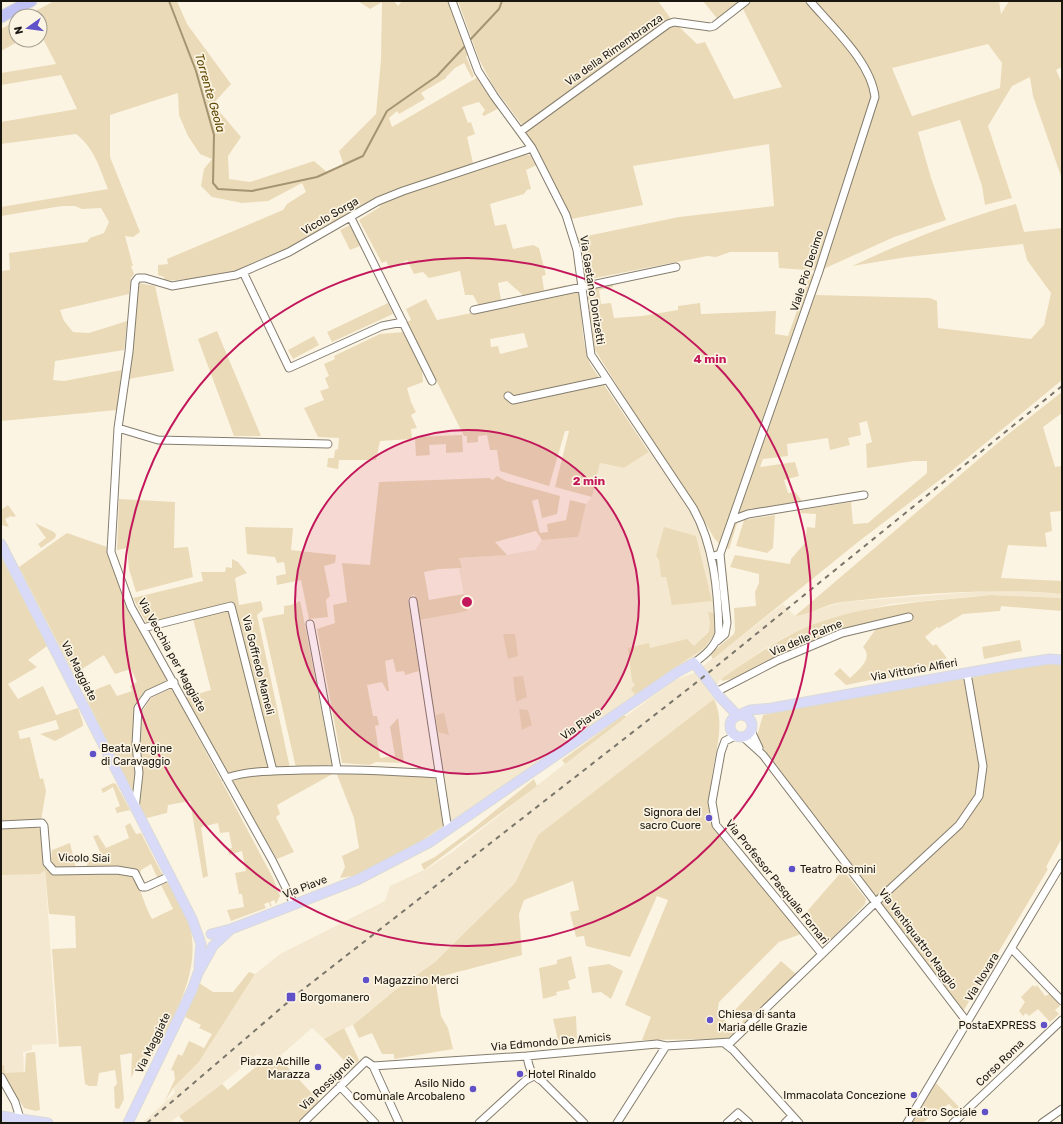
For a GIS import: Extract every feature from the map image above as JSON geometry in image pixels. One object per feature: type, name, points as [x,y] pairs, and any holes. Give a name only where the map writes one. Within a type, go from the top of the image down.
[{"type":"highway","points":[[1,12],[30,1]]},
{"type":"highway","points":[[1,17],[30,1]]},
{"type":"main road","name":"Via Maggiate","points":[[1,544],[192,919],[201,942],[198,973]]},
{"type":"main road","name":"Via Vittorio Alfieri","points":[[739,715],[750,710],[772,708],[1023,663],[1050,659],[1062,660]]},
{"type":"main road","points":[[694,663],[718,695],[739,715],[748,718],[752,728]]},
{"type":"main road","name":"Via Piave","points":[[209,934],[231,929],[376,872],[405,857],[448,830],[694,663]]},
{"type":"main road","points":[[718,695],[731,731],[739,736],[752,728],[758,715],[772,708]]},
{"type":"main road","points":[[729,725],[732,718],[739,715]]},
{"type":"main road","name":"Via Maggiate","points":[[192,919],[209,934]]},
{"type":"main road","name":"Via Piave","points":[[214,945],[231,929]]},
{"type":"main road","points":[[209,934],[215,940],[214,945],[206,948],[201,942],[204,935],[209,934]]},
{"type":"main road","name":"Via Maggiate","points":[[128,1123],[192,990],[198,973],[214,945]]},
{"type":"main road","points":[[1,1116],[48,1123]]},
{"type":"street","name":"Via Gaetano Donizetti","points":[[452,1],[469,48],[486,84],[532,148],[563,210],[573,236],[582,287],[586,332],[591,354],[606,380],[693,508],[706,535],[711,557],[719,625],[717,641]]},
{"type":"street","name":"Via della Rimembranza","points":[[521,131],[668,24],[674,22],[710,28],[746,1]]},
{"type":"street","name":"Viale Pio Decimo","points":[[720,554],[819,271],[875,97],[873,85],[864,64],[810,1]]},
{"type":"street","name":"Vicolo Sorga","points":[[138,278],[145,278],[172,286],[204,282],[243,272],[289,252],[351,218],[378,201],[403,191],[532,148]]},
{"type":"street","points":[[351,218],[432,381]]},
{"type":"street","points":[[474,310],[676,267]]},
{"type":"street","points":[[243,272],[289,368],[382,326],[403,322]]},
{"type":"street","name":"Via Vecchia per Maggiate","points":[[138,278],[134,282],[128,352],[118,428],[110,552],[131,607],[174,682],[294,904]]},
{"type":"street","points":[[508,396],[513,400],[606,380]]},
{"type":"street","points":[[118,428],[158,440],[328,444]]},
{"type":"street","points":[[732,520],[748,514],[864,495]]},
{"type":"street","points":[[694,663],[703,657],[725,634],[727,622],[720,554],[711,557]]},
{"type":"street","points":[[413,601],[448,830]]},
{"type":"street","name":"Via Goffredo Mameli","points":[[143,628],[231,606],[273,771]]},
{"type":"street","name":"Via delle Palme","points":[[718,695],[778,660],[842,633],[909,617]]},
{"type":"street","points":[[310,624],[337,769]]},
{"type":"street","name":"Via Professor Pasquale Fornari","points":[[728,1042],[959,825],[979,796],[983,766],[967,673]]},
{"type":"street","points":[[135,809],[139,773],[136,745],[138,708],[148,694],[174,682]]},
{"type":"street","name":"Via Ventiquattro Maggio","points":[[752,728],[763,755]]},
{"type":"street","name":"Via Professor Pasquale Fornari","points":[[739,736],[725,741],[721,749],[712,802],[716,825],[822,954]]},
{"type":"street","name":"Via Ventiquattro Maggio","points":[[739,736],[763,755],[967,1022]]},
{"type":"street","points":[[226,778],[240,773],[337,769],[388,770],[439,774]]},
{"type":"street","name":"Vicolo Siai","points":[[1,825],[42,823],[44,826],[47,863],[54,871],[117,870],[134,873],[142,886],[146,887],[170,876]]},
{"type":"street","name":"Via Novara","points":[[907,1123],[1062,863]]},
{"type":"street","points":[[1012,949],[1062,1001]]},
{"type":"street","name":"Corso Roma","points":[[954,1123],[1062,1020]]},
{"type":"street","points":[[728,1042],[733,1050],[799,1123]]},
{"type":"street","name":"Via Edmondo De Amicis","points":[[373,1066],[527,1056],[657,1044],[666,1046],[728,1042]]},
{"type":"street","points":[[617,1123],[666,1046]]},
{"type":"street","points":[[527,1056],[530,1070],[534,1076],[542,1081],[584,1123]]},
{"type":"street","name":"Via Rossignoli","points":[[303,1123],[366,1061],[373,1066]]},
{"type":"street","points":[[373,1066],[399,1123]]},
{"type":"street","points":[[479,1123],[526,1080],[534,1076]]},
{"type":"street","points":[[1,1077],[14,1102],[20,1118]]},
{"type":"street","points":[[340,1086],[375,1123]]},
{"type":"street","points":[[1042,1123],[1062,1109]]},
{"type":"street","points":[[726,1123],[738,1113],[749,1123]]},
{"type":"street","points":[[785,1123],[792,1116]]},
{"type":"shaded area","points":[[54,1],[177,1],[187,24],[231,84],[213,104],[241,137],[228,156],[229,179],[250,182],[314,161],[328,173],[344,166],[339,151],[376,114],[381,60],[382,2],[370,9],[358,1],[394,1],[398,6],[402,1],[449,1],[468,55],[466,56],[474,76],[472,78],[464,63],[455,68],[446,78],[421,93],[425,99],[399,114],[397,111],[389,118],[392,127],[478,77],[499,108],[484,116],[482,114],[485,110],[479,102],[462,107],[468,123],[471,122],[475,134],[467,137],[473,163],[375,198],[312,236],[266,259],[263,258],[257,261],[256,264],[233,272],[200,278],[165,281],[164,277],[158,275],[158,265],[168,264],[167,259],[283,210],[287,204],[306,192],[302,183],[268,201],[242,203],[212,197],[201,186],[204,169],[212,159],[200,154],[188,136],[179,115],[178,93],[110,115],[110,157],[140,232],[133,237],[125,236],[134,274],[131,278],[129,294],[60,310],[64,321],[73,332],[89,333],[127,321],[124,350],[55,361],[53,380],[64,381],[122,370],[117,410],[1,421],[1,271],[10,270],[9,253],[87,242],[90,238],[104,233],[109,222],[101,208],[82,209],[75,206],[62,206],[1,216],[1,207],[108,189],[92,152],[76,134],[1,144],[1,122],[77,109],[61,75],[1,85],[1,73],[56,64],[48,48],[48,8],[41,8]]},
{"type":"shaded area","points":[[458,1],[658,1],[671,19],[546,110],[522,125],[493,86],[479,59]]},
{"type":"shaded area","points":[[703,1],[999,1],[1001,14],[1009,1],[1062,1],[1062,67],[1056,70],[1062,83],[1062,179],[1033,96],[1030,77],[1012,86],[988,126],[1012,198],[985,205],[982,186],[960,120],[918,132],[931,178],[946,220],[894,237],[819,271],[779,268],[778,252],[730,252],[716,257],[707,256],[585,280],[583,261],[577,238],[679,217],[774,206],[769,144],[633,166],[643,205],[571,219],[526,133],[668,24],[674,22],[697,44],[705,42],[734,99],[782,87],[741,5],[720,22]],"holes":[[[988,44],[1002,63],[1000,88],[912,116],[892,68]]]},
{"type":"shaded area","points":[[8,25],[8,47],[1,51],[1,29]]},
{"type":"shaded area","points":[[525,154],[533,156],[537,165],[526,170],[531,189],[527,190],[524,194],[490,204],[495,226],[506,224],[513,249],[533,245],[539,248],[546,275],[542,276],[544,290],[567,285],[567,288],[525,297],[507,281],[498,283],[501,300],[479,306],[473,295],[465,295],[460,271],[429,278],[423,272],[414,274],[407,260],[390,269],[386,261],[382,263],[359,220],[380,207],[379,205],[404,194]]},
{"type":"shaded area","points":[[1016,204],[1024,232],[1062,228],[1062,380],[954,469],[858,542],[713,659],[710,654],[734,634],[734,608],[756,606],[755,592],[759,583],[759,574],[730,567],[735,555],[790,564],[791,559],[805,543],[807,527],[815,528],[816,514],[800,513],[801,510],[851,502],[853,524],[868,523],[927,473],[927,461],[914,461],[867,468],[866,444],[872,442],[867,421],[859,423],[861,435],[848,438],[850,445],[830,450],[828,438],[787,444],[788,456],[763,459],[760,467],[795,462],[799,476],[784,480],[788,493],[795,492],[803,502],[755,512],[752,508],[740,514],[729,549],[722,547],[714,538],[691,498],[647,433],[595,350],[587,291],[593,287],[613,282],[613,287],[599,290],[601,304],[611,303],[614,318],[642,316],[678,310],[678,306],[700,303],[701,314],[776,311],[775,334],[788,336],[810,274],[822,275],[816,295],[930,298],[937,301],[938,328],[1031,339],[1044,325],[1051,293],[1027,260],[1023,244],[907,257],[852,266],[933,231],[974,216]]},
{"type":"shaded area","points":[[350,225],[360,246],[350,250],[340,230]]},
{"type":"shaded area","points":[[138,283],[155,286],[174,371],[128,379]]},
{"type":"shaded area","points":[[580,291],[583,337],[590,364],[649,452],[624,468],[600,463],[592,497],[555,487],[569,431],[565,431],[549,486],[500,471],[497,450],[490,450],[487,435],[478,436],[478,442],[467,443],[467,436],[464,436],[407,322],[411,320],[406,309],[426,299],[437,320]],"holes":[[[524,333],[528,347],[500,354],[498,346],[491,347],[490,339]]]},
{"type":"shaded area","points":[[388,303],[393,314],[332,342],[327,332]]},
{"type":"shaded area","points":[[217,331],[261,436],[234,436],[198,339]]},
{"type":"shaded area","points":[[404,332],[422,371],[423,382],[407,388],[416,412],[411,415],[417,428],[411,429],[412,439],[380,441],[376,460],[339,460],[338,469],[327,467],[328,458],[334,458],[335,450],[338,449],[339,438],[318,437],[304,408],[324,400],[320,391],[329,388],[325,378],[329,376],[324,364],[335,359],[334,356],[380,334]]},
{"type":"shaded area","points":[[314,336],[319,345],[293,359],[288,350]]},
{"type":"shaded area","points":[[1062,392],[1062,413],[1043,427],[1055,467],[1062,466],[1062,511],[1050,512],[1052,531],[1045,533],[1047,547],[1008,545],[1001,578],[1062,581],[1062,594],[980,591],[897,596],[842,602],[795,616],[1007,435]]},
{"type":"shaded area","points":[[462,435],[463,452],[446,453],[446,444],[429,445],[430,455],[416,456],[415,437]]},
{"type":"shaded area","points":[[654,449],[706,535],[719,625],[711,648],[448,830],[416,621],[467,610],[459,569],[461,568],[459,558],[507,555],[535,550],[542,540],[577,537],[586,504],[592,497],[600,463],[624,468]]},
{"type":"shaded area","points":[[497,476],[506,481],[560,496],[557,514],[542,518],[538,499],[532,501],[540,533],[548,532],[547,524],[566,520],[570,500],[586,504],[579,534],[577,537],[542,540],[536,531],[495,542],[507,555],[459,558],[462,568],[439,569],[424,572],[429,600],[464,594],[467,611],[420,620],[414,594],[408,599],[419,671],[405,675],[404,671],[396,672],[393,659],[385,661],[389,691],[387,691],[382,682],[367,685],[373,716],[377,716],[379,725],[375,726],[380,758],[395,756],[390,727],[398,718],[404,763],[376,762],[370,765],[342,763],[317,629],[335,623],[333,605],[347,602],[342,563],[370,565],[379,482],[489,478],[493,480]]},
{"type":"shaded area","points":[[119,499],[175,502],[174,548],[188,547],[193,577],[136,592],[129,569],[127,548],[117,550]]},
{"type":"shaded area","points":[[8,505],[16,516],[11,516],[5,519],[9,527],[1,525],[1,510]]},
{"type":"shaded area","points":[[775,515],[773,548],[767,553],[736,546],[744,520]]},
{"type":"shaded area","points":[[35,523],[54,532],[56,535],[55,538],[41,548],[38,544],[46,538]]},
{"type":"shaded area","points":[[245,527],[293,528],[291,550],[336,555],[335,563],[324,566],[330,596],[326,600],[328,617],[309,619],[301,580],[277,585],[276,576],[286,574],[284,562],[277,563],[275,557],[247,554]]},
{"type":"shaded area","points":[[664,527],[696,536],[712,601],[672,605],[666,577],[661,577],[659,560],[656,556]]},
{"type":"shaded area","points":[[67,533],[107,547],[169,682],[136,706],[137,773],[135,797],[84,694],[110,684],[117,696],[132,691],[130,686],[137,682],[131,669],[115,674],[104,655],[82,669],[86,677],[78,682],[19,567]]},
{"type":"shaded area","points":[[1,556],[47,646],[28,660],[37,667],[8,684],[18,699],[43,686],[56,715],[78,708],[83,723],[83,726],[55,741],[40,734],[59,729],[56,720],[18,731],[20,739],[30,737],[40,779],[43,778],[46,791],[41,820],[1,821]]},
{"type":"shaded area","points":[[232,559],[238,562],[247,573],[235,578],[239,605],[261,601],[263,610],[257,615],[290,768],[260,769],[227,773],[184,698],[211,690],[193,619],[150,630],[133,598],[203,581],[201,572],[225,572],[226,567],[232,568]]},
{"type":"shaded area","points":[[1000,590],[1062,594],[1062,598],[990,595],[890,604],[830,619],[787,636],[764,649],[721,679],[709,692],[714,699],[712,702],[538,835],[515,883],[435,962],[393,992],[354,1024],[324,1039],[312,1028],[269,1066],[258,1054],[222,1084],[169,1123],[142,1123],[175,1093],[173,1088],[199,1062],[255,974],[280,954],[385,901],[390,886],[428,868],[451,853],[618,722],[675,680],[694,673],[783,604],[795,616],[842,602]]},
{"type":"shaded area","points":[[990,595],[1062,598],[1062,611],[1001,606],[1000,611],[963,614],[939,628],[937,627],[925,637],[933,646],[936,644],[947,658],[921,672],[897,677],[870,680],[846,685],[834,674],[840,668],[850,678],[861,668],[867,656],[863,647],[876,629],[875,621],[812,641],[736,677],[722,681],[721,679],[784,638],[829,619],[874,608]]},
{"type":"shaded area","points":[[300,601],[332,765],[296,768],[262,618],[284,614],[284,606]]},
{"type":"shaded area","points":[[708,612],[714,613],[715,633],[704,648],[635,695],[631,689],[635,685],[632,681],[628,648],[649,643],[650,648],[687,639],[694,646],[709,632],[710,622]]},
{"type":"shaded area","points":[[503,634],[515,634],[518,656],[508,659]]},
{"type":"shaded area","points":[[1020,640],[1022,651],[984,659],[982,647]]},
{"type":"shaded area","points":[[1047,664],[1062,664],[1062,838],[1046,867],[1048,869],[961,1015],[877,904],[880,901],[756,739],[763,715],[962,677],[971,678],[1017,668]]},
{"type":"shaded area","points":[[523,676],[527,697],[516,702],[513,677]]},
{"type":"shaded area","points":[[172,688],[273,878],[280,896],[276,904],[274,900],[270,902],[272,906],[270,906],[269,902],[264,904],[266,908],[231,921],[227,910],[244,907],[242,894],[239,894],[235,873],[246,871],[242,851],[229,855],[228,849],[232,848],[229,832],[220,833],[218,823],[201,827],[208,876],[203,878],[190,801],[168,805],[167,813],[147,818],[139,805],[143,775],[139,738],[143,710],[151,698]]},
{"type":"shaded area","points":[[714,699],[718,710],[719,720],[718,741],[712,774],[711,790],[713,816],[716,825],[789,914],[787,917],[801,934],[779,942],[719,1002],[717,1013],[737,1031],[727,1039],[642,1040],[651,1017],[625,1005],[668,900],[657,896],[630,957],[586,946],[584,936],[576,937],[570,912],[579,910],[573,881],[524,900],[519,914],[522,955],[435,978],[441,1016],[448,1028],[453,1049],[394,1059],[394,1054],[382,1054],[372,1033],[359,1038],[353,1025],[393,992],[435,962],[515,883],[538,835]]},
{"type":"shaded area","points":[[519,709],[528,710],[532,725],[522,730]]},
{"type":"shaded area","points":[[444,713],[449,735],[438,732],[436,715]]},
{"type":"shaded area","points":[[624,715],[626,717],[565,764],[562,760]]},
{"type":"shaded area","points":[[337,771],[435,775],[443,826],[418,843],[364,874],[340,878],[345,867],[342,856],[359,848],[354,818],[336,772],[277,805],[280,814],[276,817],[294,852],[277,859],[229,779],[240,776]]},
{"type":"shaded area","points":[[534,779],[537,786],[424,870],[421,864],[435,857],[470,831]]},
{"type":"shaded area","points":[[113,783],[116,784],[130,810],[117,813],[115,808],[120,806],[113,787],[103,793],[101,789]]},
{"type":"shaded area","points":[[130,823],[136,834],[141,833],[163,876],[158,879],[151,864],[141,870],[140,875],[89,869],[86,867],[89,860],[101,854],[93,836],[98,835],[106,848],[129,838],[125,826]]},
{"type":"shaded area","points":[[36,827],[41,830],[53,875],[115,871],[134,875],[152,919],[173,909],[161,885],[168,882],[183,909],[189,924],[192,938],[192,955],[186,987],[180,1003],[148,1063],[140,1059],[131,1078],[132,1053],[120,1055],[124,1099],[119,1109],[115,1108],[114,1087],[117,1084],[115,1070],[99,1073],[97,1086],[89,1086],[85,1084],[81,1046],[59,1047],[52,949],[76,948],[75,916],[49,914],[45,870],[40,874],[1,875],[1,828]]},
{"type":"shaded area","points":[[70,843],[76,868],[55,868],[51,862],[52,850]]},
{"type":"shaded area","points":[[45,870],[57,1044],[32,1045],[32,1050],[23,1052],[24,1073],[5,1075],[1,1070],[1,873]]},
{"type":"shaded area","points":[[843,870],[866,899],[865,904],[827,944],[803,916]]},
{"type":"shaded area","points":[[571,956],[576,978],[568,981],[570,989],[556,992],[557,995],[543,999],[539,968],[557,964],[557,960]]},
{"type":"shaded area","points":[[781,961],[796,974],[744,1024],[742,1022],[744,1019],[735,1010]]},
{"type":"shaded area","points":[[609,964],[623,971],[611,999],[601,992],[592,993],[588,967]]},
{"type":"shaded area","points":[[249,972],[255,974],[199,1062],[173,1088],[164,1103],[175,1079],[174,1071],[171,1070],[178,1054],[182,1056],[189,1041],[204,1048],[212,1034],[199,1028],[201,1025],[185,1017],[199,983],[213,992],[233,992]]},
{"type":"shaded area","points":[[1033,985],[1035,987],[1037,985],[1045,996],[1050,994],[1060,1006],[1055,1010],[1059,1014],[1050,1022],[1038,1009],[1029,1016],[1026,1013],[1023,1016],[1019,1011],[1025,1002],[1021,997]]},
{"type":"shaded area","points":[[576,1016],[577,1039],[558,1040],[553,1019]]},
{"type":"shaded area","points":[[344,1028],[359,1060],[352,1069],[324,1039]]},
{"type":"shaded area","points":[[35,1052],[40,1110],[36,1111],[24,1108],[6,1082],[1,1065],[4,1065],[5,1073],[25,1072],[26,1053]]},
{"type":"shaded area","points":[[278,1057],[319,1101],[297,1123],[185,1123],[179,1116],[222,1084],[228,1090],[264,1060],[269,1066]]},
{"type":"shaded area","points":[[936,1083],[959,1107],[955,1110],[949,1104],[922,1123],[912,1123]]},
{"type":"waterway","name":"Torrente Geola","points":[[169,1],[196,71],[214,135],[213,183],[218,189],[252,191],[317,177],[363,156],[387,111],[437,76],[466,45]]},
{"type":"waterway","name":"Torrente Geola","points":[[469,41],[499,9],[502,1]]},
{"type":"railway","points":[[147,1123],[301,991],[697,682],[1062,386]]},
{"type":"place","name":"Beata Vergine di Caravaggio","points":[[93,754]]},
{"type":"place","name":"Signora del sacro Cuore","points":[[709,818]]},
{"type":"place","name":"Teatro Rosmini","points":[[792,869]]},
{"type":"place","name":"Magazzino Merci","points":[[366,980]]},
{"type":"place","name":"Borgomanero","points":[[291,997]]},
{"type":"place","name":"Chiesa di santa Maria delle Grazie","points":[[710,1020]]},
{"type":"place","name":"PostaEXPRESS","points":[[1044,1025]]},
{"type":"place","name":"Piazza Achille Marazza","points":[[318,1067]]},
{"type":"place","name":"Hotel Rinaldo","points":[[520,1074]]},
{"type":"place","name":"Asilo Nido Comunale Arcobaleno","points":[[473,1089]]},
{"type":"place","name":"Immacolata Concezione","points":[[914,1095]]},
{"type":"place","name":"Teatro Sociale","points":[[985,1112]]}]
